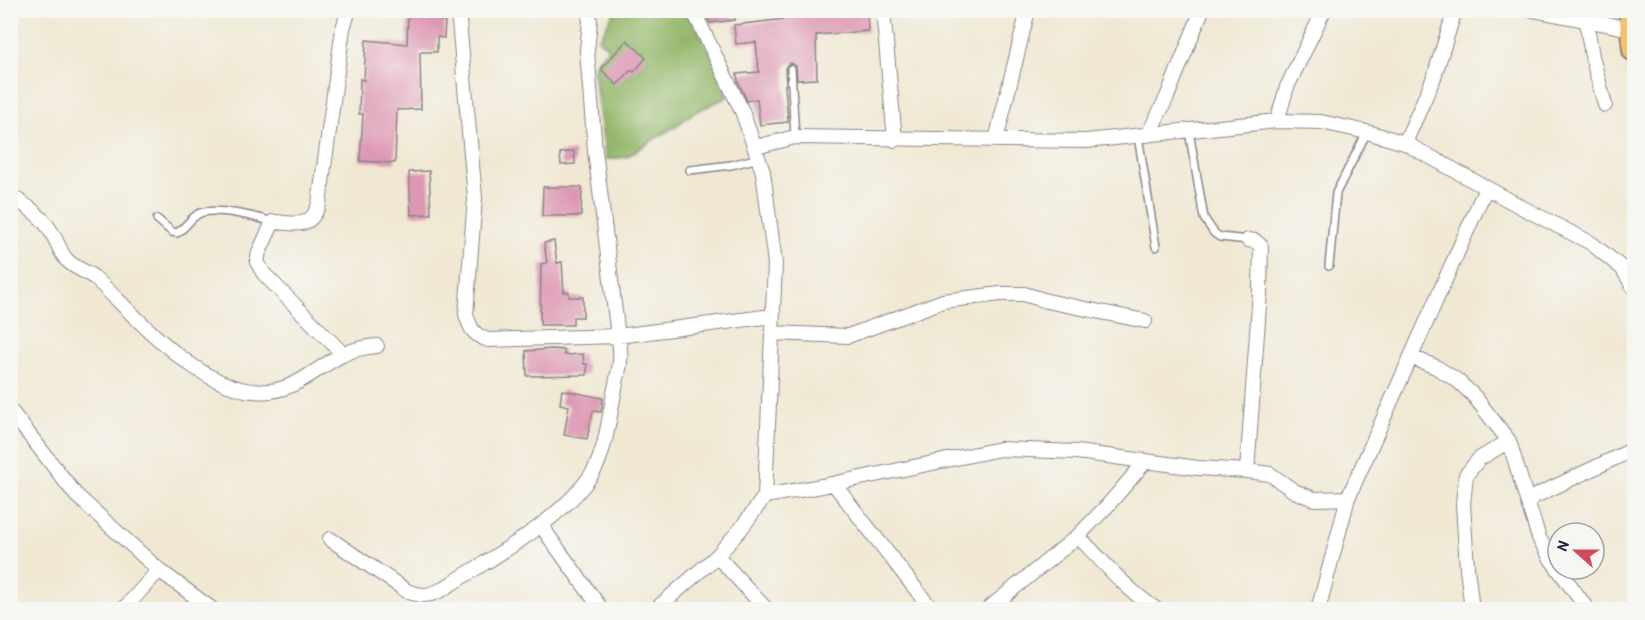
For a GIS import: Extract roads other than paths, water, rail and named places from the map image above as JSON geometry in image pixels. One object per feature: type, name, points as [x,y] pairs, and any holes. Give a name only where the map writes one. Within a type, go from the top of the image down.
[{"type":"street","points":[[343,354],[264,273],[257,262],[259,252],[273,222],[305,223],[315,217],[319,204],[343,28],[349,10]]},
{"type":"street","points":[[458,10],[475,198],[466,314],[471,329],[478,336],[488,340],[618,336],[772,316]]},
{"type":"street","points":[[330,538],[407,591],[418,596],[430,595],[443,589],[543,524],[566,506],[593,472],[608,431],[622,352],[618,336],[595,151],[587,51],[590,21],[588,10]]},
{"type":"street","points":[[655,609],[717,556],[765,496],[775,263],[758,153],[730,85],[693,10]]},
{"type":"street","points":[[883,10],[895,140]]},
{"type":"street","points":[[996,140],[1028,10]]},
{"type":"street","points":[[1143,135],[1167,97],[1202,10]]},
{"type":"street","points":[[1277,122],[1287,87],[1324,10]]},
{"type":"street","points":[[1405,143],[1434,77],[1455,10]]},
{"type":"street","points":[[1533,10],[1632,30]]},
{"type":"street","points":[[1586,20],[1592,56],[1605,105]]},
{"type":"street","points":[[758,153],[795,137],[1086,141],[1277,122],[1321,122],[1405,143],[1592,243],[1622,268],[1635,288]]},
{"type":"street","points":[[1318,609],[1348,498],[1486,188]]},
{"type":"street","points":[[10,195],[30,207],[46,224],[67,261],[91,275],[174,352],[217,382],[234,388],[268,392],[292,386],[343,354],[360,348],[377,346]]},
{"type":"street","points":[[1247,471],[1260,292],[1261,246],[1255,241],[1248,240]]},
{"type":"street","points":[[772,333],[848,336],[943,301],[1000,294],[1024,294],[1047,301],[1145,321]]},
{"type":"street","points":[[1411,357],[1436,367],[1458,381],[1474,396],[1509,441],[1539,538],[1551,559],[1588,609]]},
{"type":"street","points":[[10,410],[76,495],[159,570],[213,609]]},
{"type":"street","points":[[1472,609],[1463,504],[1466,475],[1479,459],[1509,441]]},
{"type":"street","points":[[765,496],[1000,449],[1077,452],[1145,462],[1270,474],[1294,490],[1314,499],[1348,498]]},
{"type":"street","points":[[1527,500],[1635,449]]},
{"type":"street","points":[[987,609],[1078,536],[1108,506],[1145,462]]},
{"type":"street","points":[[834,484],[932,609]]},
{"type":"street","points":[[543,524],[547,534],[603,609]]},
{"type":"street","points":[[1078,536],[1119,579],[1157,609]]},
{"type":"street","points":[[717,556],[767,609]]},
{"type":"street","points":[[123,609],[159,570]]},
{"type":"lane","points":[[791,69],[795,137]]},
{"type":"lane","points":[[1190,131],[1204,218],[1214,233],[1220,237],[1248,240]]},
{"type":"lane","points":[[1329,266],[1336,193],[1367,132]]},
{"type":"lane","points":[[1143,135],[1156,247]]},
{"type":"lane","points":[[690,170],[731,165],[758,153]]},
{"type":"lane","points":[[157,219],[172,232],[177,233],[198,214],[203,213],[235,212],[273,222]]}]
